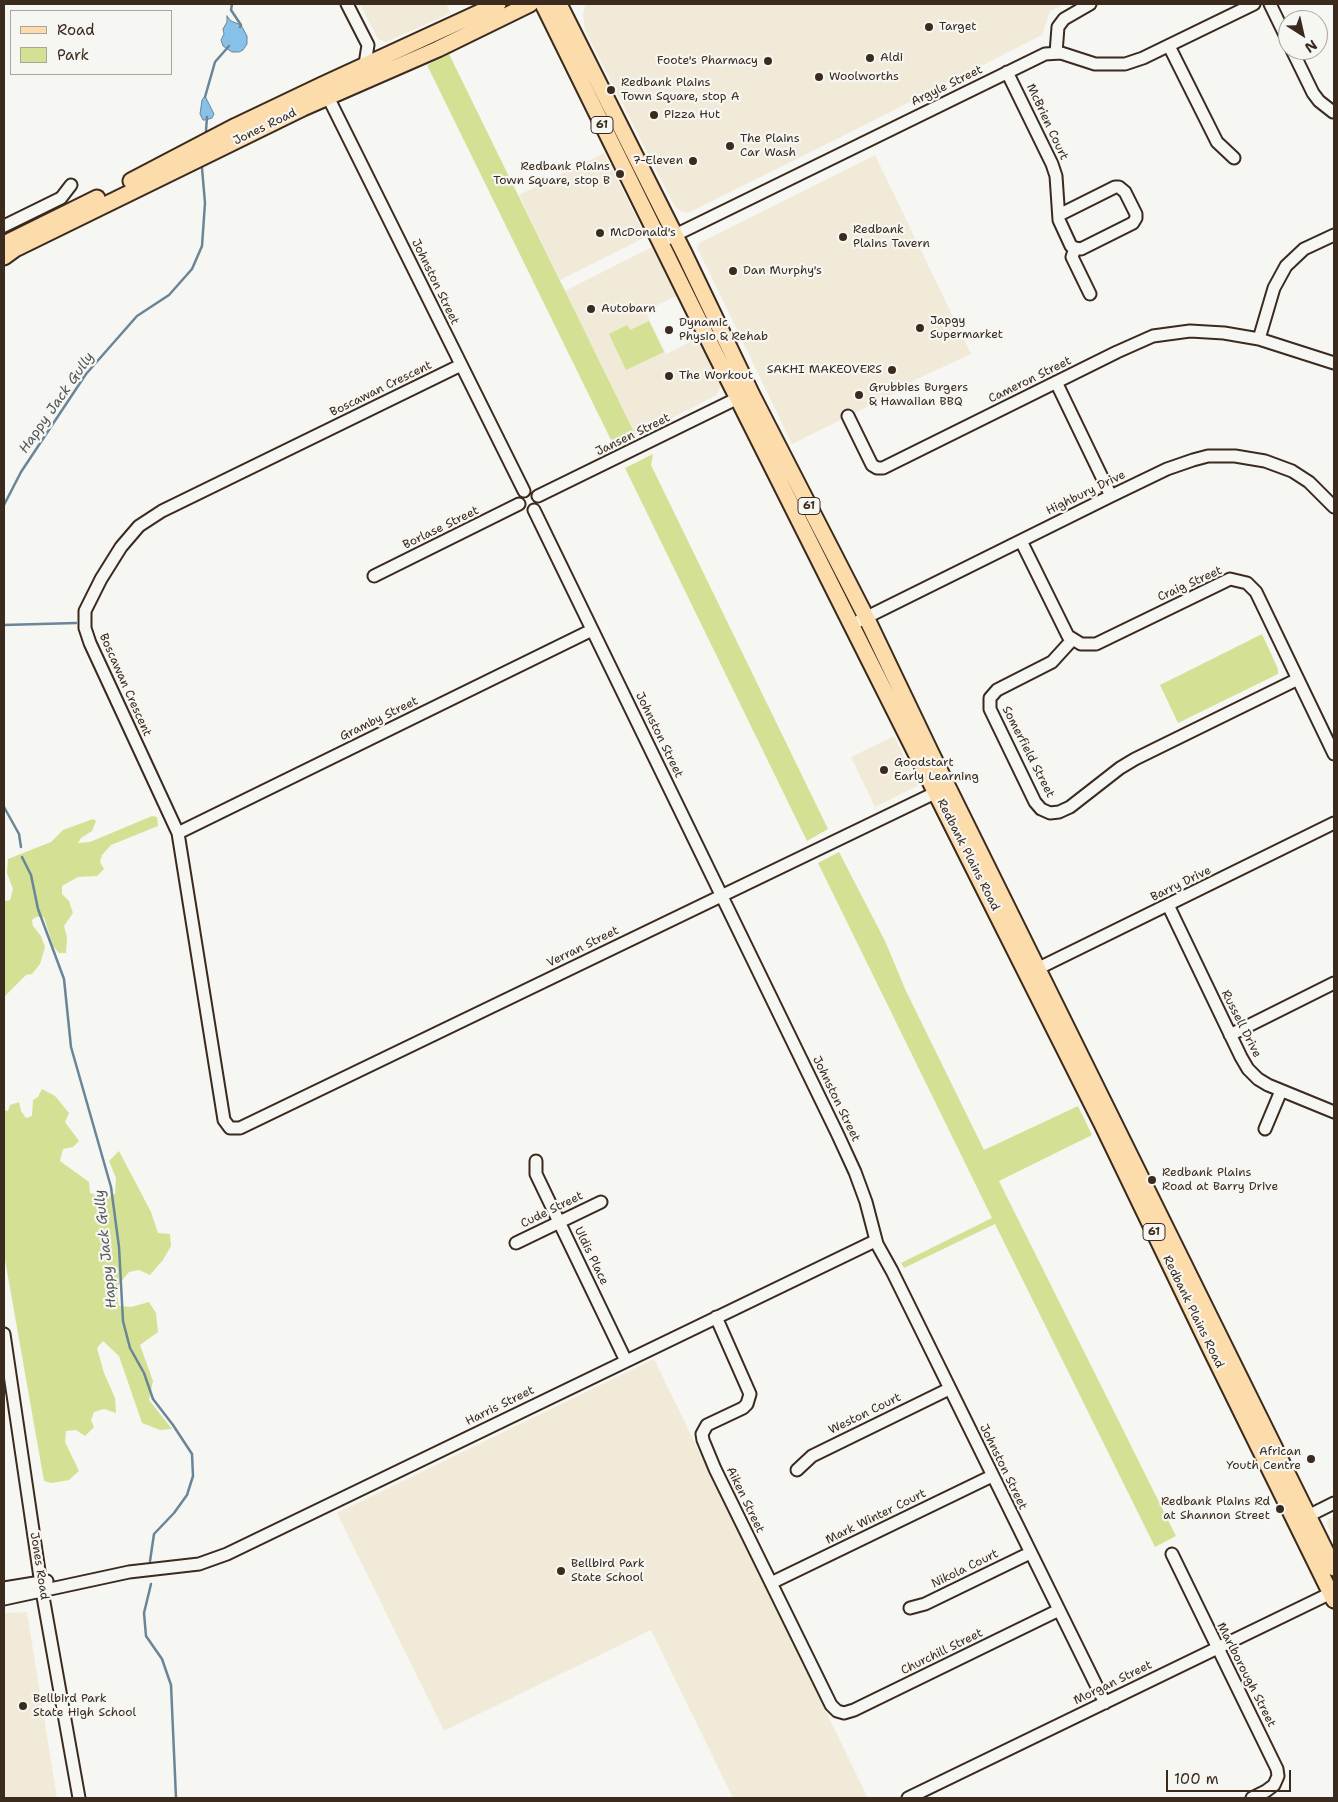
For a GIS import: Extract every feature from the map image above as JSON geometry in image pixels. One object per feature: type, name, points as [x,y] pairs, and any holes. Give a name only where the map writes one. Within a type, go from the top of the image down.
[{"type":"main road","name":"Jones Road","points":[[4,244],[325,91],[438,48],[530,4]]},
{"type":"main road","name":"Redbank Plains Road","points":[[543,4],[661,242],[866,618],[942,789],[1102,1124],[1302,1519],[1334,1568]]},
{"type":"main road","name":"Redbank Plains Road","points":[[559,4],[675,235],[764,437],[762,446],[852,624],[1039,968],[1302,1519],[1332,1596]]},
{"type":"main road","points":[[569,23],[568,9],[571,4]]},
{"type":"main road","name":"Jones Road","points":[[4,257],[16,249],[325,91],[365,64],[494,5]]},
{"type":"main road","points":[[614,114],[610,126],[630,166],[628,177]]},
{"type":"street","points":[[347,4],[368,45],[385,56]]},
{"type":"street","points":[[1090,4],[1064,19],[1058,29],[1056,53],[1066,54],[1095,64],[1110,65],[1134,61],[1254,4]]},
{"type":"street","points":[[1270,4],[1278,20]]},
{"type":"street","points":[[365,64],[368,45]]},
{"type":"street","points":[[1169,46],[1217,142],[1234,158]]},
{"type":"street","name":"Argyle Street","points":[[661,242],[1007,72],[1045,54],[1056,53]]},
{"type":"street","points":[[1297,60],[1313,93],[1319,101],[1333,112]]},
{"type":"street","name":"McBrien Court","points":[[1007,72],[1052,164],[1056,176],[1062,228],[1071,246],[1075,248],[1072,257],[1090,294]]},
{"type":"street","name":"Johnston Street","points":[[325,91],[524,491]]},
{"type":"street","points":[[4,226],[61,198],[71,185]]},
{"type":"street","points":[[1059,215],[1119,187],[1125,192],[1136,214],[1133,223],[1081,249],[1075,248]]},
{"type":"street","points":[[1259,339],[1274,288],[1286,266],[1304,249],[1334,235]]},
{"type":"street","name":"Cameron Street","points":[[848,416],[872,465],[877,468],[883,468],[1153,336],[1190,331],[1224,333],[1259,339],[1334,363]]},
{"type":"street","name":"Boscawan Crescent","points":[[230,1128],[224,1120],[178,832],[84,628],[85,611],[101,579],[121,546],[136,530],[162,511],[461,365]]},
{"type":"street","points":[[1056,382],[1111,496]]},
{"type":"street","name":"Jansen Street","points":[[538,496],[745,397]]},
{"type":"street","name":"Highbury Drive","points":[[852,624],[1167,469],[1208,456],[1235,456],[1266,461],[1292,471],[1309,482],[1334,508]]},
{"type":"street","points":[[532,490],[538,496],[539,504],[534,510],[525,510],[519,504],[519,497],[524,491],[532,490]]},
{"type":"street","name":"Borlase Street","points":[[374,576],[519,504]]},
{"type":"street","name":"Johnston Street","points":[[534,510],[851,1164],[866,1202],[875,1241],[892,1271],[1105,1703]]},
{"type":"street","points":[[1021,541],[1068,636],[1072,640]]},
{"type":"street","name":"Craig Street","points":[[1072,640],[1081,644],[1096,644],[1230,580],[1247,582],[1256,592],[1334,754]]},
{"type":"street","name":"Gramby Street","points":[[178,832],[592,630]]},
{"type":"street","name":"Somerfield Street","points":[[1072,640],[1052,662],[997,690],[990,698],[990,709],[1035,802],[1041,809],[1050,813],[1059,812],[1070,807],[1120,768],[1135,759],[1298,679]]},
{"type":"street","name":"Verran Street","points":[[230,1128],[240,1128],[942,789]]},
{"type":"street","name":"Barry Drive","points":[[1039,968],[1334,823]]},
{"type":"street","name":"Russell Drive","points":[[1168,905],[1248,1069],[1263,1082],[1334,1112]]},
{"type":"street","points":[[1230,1035],[1334,983]]},
{"type":"street","points":[[1265,1129],[1281,1090]]},
{"type":"street","name":"Uldis Place","points":[[536,1161],[536,1174],[626,1361]]},
{"type":"street","name":"Cude Street","points":[[516,1243],[601,1202]]},
{"type":"street","name":"Harris Street","points":[[42,1586],[129,1572],[199,1564],[227,1554],[875,1241]]},
{"type":"street","name":"Aiken Street","points":[[716,1318],[750,1394],[747,1404],[742,1408],[708,1425],[702,1434],[702,1440],[831,1705],[837,1711]]},
{"type":"street","name":"Jones Road","points":[[4,1334],[42,1586],[79,1798]]},
{"type":"street","name":"Weston Court","points":[[797,1470],[812,1456],[949,1389]]},
{"type":"street","name":"Mark Winter Court","points":[[771,1584],[992,1476]]},
{"type":"street","points":[[1302,1519],[1334,1503]]},
{"type":"street","name":"Nikola Court","points":[[910,1608],[925,1604],[1030,1553]]},
{"type":"street","name":"Marlborough Street","points":[[1172,1554],[1278,1772],[1277,1781],[1270,1788],[1252,1798]]},
{"type":"street","points":[[4,1588],[42,1586]]},
{"type":"street","points":[[4,1599],[42,1586]]},
{"type":"street","name":"Morgan Street","points":[[908,1798],[1217,1648],[1332,1596]]},
{"type":"street","name":"Churchill Street","points":[[837,1711],[844,1713],[854,1710],[1059,1610]]},
{"type":"shaded area","points":[[360,4],[446,4],[451,13],[386,42],[378,39]]},
{"type":"shaded area","points":[[586,4],[1065,4],[1050,11],[1042,35],[688,213],[675,207],[585,30],[583,14]]},
{"type":"shaded area","points":[[604,153],[646,237],[560,280],[519,195]]},
{"type":"shaded area","points":[[875,155],[971,354],[902,386],[903,389],[792,444],[697,247],[701,242]]},
{"type":"shaded area","points":[[652,247],[676,296],[645,311],[666,354],[697,339],[721,386],[717,395],[636,436],[565,291]]},
{"type":"shaded area","name":"Goodstart Early Learning","points":[[894,736],[917,786],[875,807],[851,757]]},
{"type":"shaded area","name":"Bellbird Park State School","points":[[654,1359],[868,1798],[733,1798],[651,1630],[444,1731],[337,1513]]},
{"type":"shaded area","points":[[1334,1516],[1334,1539],[1327,1524],[1328,1519]]},
{"type":"shaded area","name":"Bellbird Park State High School","points":[[27,1612],[57,1798],[4,1798],[4,1613]]},
{"type":"green space","points":[[449,54],[636,436],[608,449],[611,440],[427,65]]},
{"type":"green space","points":[[649,321],[664,352],[626,370],[609,334],[627,325],[630,330]]},
{"type":"green space","points":[[653,454],[651,465],[828,829],[807,841],[625,468]]},
{"type":"green space","points":[[1262,634],[1278,669],[1278,674],[1178,723],[1160,685]]},
{"type":"green space","points":[[152,816],[157,817],[158,826],[111,845],[102,855],[100,862],[104,869],[97,876],[78,877],[62,886],[62,894],[69,901],[73,913],[64,926],[67,937],[66,953],[59,953],[53,946],[44,917],[36,917],[32,920],[33,926],[41,936],[45,947],[40,964],[32,974],[26,975],[4,997],[4,895],[5,901],[10,900],[13,889],[7,873],[8,859],[51,842],[63,830],[93,819],[96,821],[92,831],[81,838],[78,843],[90,842]]},
{"type":"green space","points":[[839,852],[885,941],[906,991],[984,1150],[1078,1106],[1092,1135],[999,1181],[1176,1536],[1155,1547],[995,1224],[904,1268],[901,1263],[992,1218],[818,863]]},
{"type":"green space","points":[[42,1089],[55,1096],[69,1113],[65,1122],[79,1141],[73,1147],[63,1149],[60,1161],[89,1182],[90,1193],[106,1198],[115,1194],[116,1178],[109,1161],[119,1151],[151,1212],[158,1233],[170,1234],[171,1246],[163,1260],[150,1275],[139,1270],[129,1272],[116,1288],[119,1306],[131,1307],[149,1302],[156,1313],[158,1332],[140,1345],[153,1381],[149,1400],[172,1429],[160,1430],[142,1423],[119,1356],[103,1341],[97,1348],[104,1373],[115,1398],[116,1413],[104,1409],[94,1412],[91,1420],[94,1427],[85,1436],[76,1430],[66,1431],[65,1442],[79,1471],[69,1480],[52,1483],[44,1481],[4,1254],[4,1110],[8,1111],[10,1105],[19,1102],[21,1111],[26,1118],[32,1116],[33,1100],[38,1097]]},
{"type":"water","points":[[227,16],[231,21],[241,25],[247,36],[247,44],[239,52],[232,52],[223,46],[221,40]]},
{"type":"water","points":[[205,96],[214,114],[212,118],[203,120],[200,114],[202,100]]},
{"type":"waterway","name":"Happy Jack Gully","points":[[232,4],[231,10],[241,25],[240,27]]},
{"type":"waterway","name":"Happy Jack Gully","points":[[205,97],[215,62],[229,46]]},
{"type":"waterway","name":"Happy Jack Gully","points":[[206,131],[207,117]]},
{"type":"waterway","name":"Happy Jack Gully","points":[[4,505],[21,472],[86,374],[137,316],[169,295],[192,269],[202,246],[205,203],[202,168]]},
{"type":"waterway","points":[[4,625],[76,623]]},
{"type":"waterway","name":"Happy Jack Gully","points":[[4,807],[19,834],[21,847]]},
{"type":"waterway","name":"Happy Jack Gully","points":[[22,857],[31,875],[38,909],[64,979],[71,1047],[111,1187],[119,1247],[123,1321],[130,1348],[144,1373],[153,1399],[192,1454],[193,1476],[187,1495],[174,1513],[154,1534],[150,1561]]},
{"type":"waterway","name":"Happy Jack Gully","points":[[151,1584],[144,1613],[146,1636],[162,1659],[171,1685],[176,1798]]},
{"type":"place","name":"Target","points":[[929,27]]},
{"type":"place","name":"Aldi","points":[[870,58]]},
{"type":"place","name":"Foote's Pharmacy","points":[[768,61]]},
{"type":"place","name":"Woolworths","points":[[819,77]]},
{"type":"place","name":"Redbank Plains Town Square, stop A","points":[[611,90]]},
{"type":"place","name":"Pizza Hut","points":[[654,115]]},
{"type":"place","name":"The Plains Car Wash","points":[[730,146]]},
{"type":"place","name":"7-Eleven","points":[[693,161]]},
{"type":"place","name":"Redbank Plains Town Square, stop B","points":[[620,174]]},
{"type":"place","name":"McDonald's","points":[[600,233]]},
{"type":"place","name":"Redbank Plains Tavern","points":[[843,237]]},
{"type":"place","name":"Dan Murphy's","points":[[733,271]]},
{"type":"place","name":"Autobarn","points":[[591,309]]},
{"type":"place","name":"Japgy Supermarket","points":[[920,328]]},
{"type":"place","name":"Dynamic Physio & Rehab","points":[[669,330]]},
{"type":"place","name":"SAKHI MAKEOVERS","points":[[892,370]]},
{"type":"place","name":"The Workout","points":[[669,376]]},
{"type":"place","name":"Grubbies Burgers & Hawaiian BBQ","points":[[859,395]]},
{"type":"place","name":"Goodstart Early Learning","points":[[884,770]]},
{"type":"place","name":"Redbank Plains Road at Barry Drive","points":[[1152,1180]]},
{"type":"place","name":"African Youth Centre","points":[[1311,1459]]},
{"type":"place","name":"Redbank Plains Rd at Shannon Street","points":[[1280,1509]]},
{"type":"place","name":"Bellbird Park State School","points":[[561,1571]]},
{"type":"place","name":"Bellbird Park State High School","points":[[23,1706]]}]
